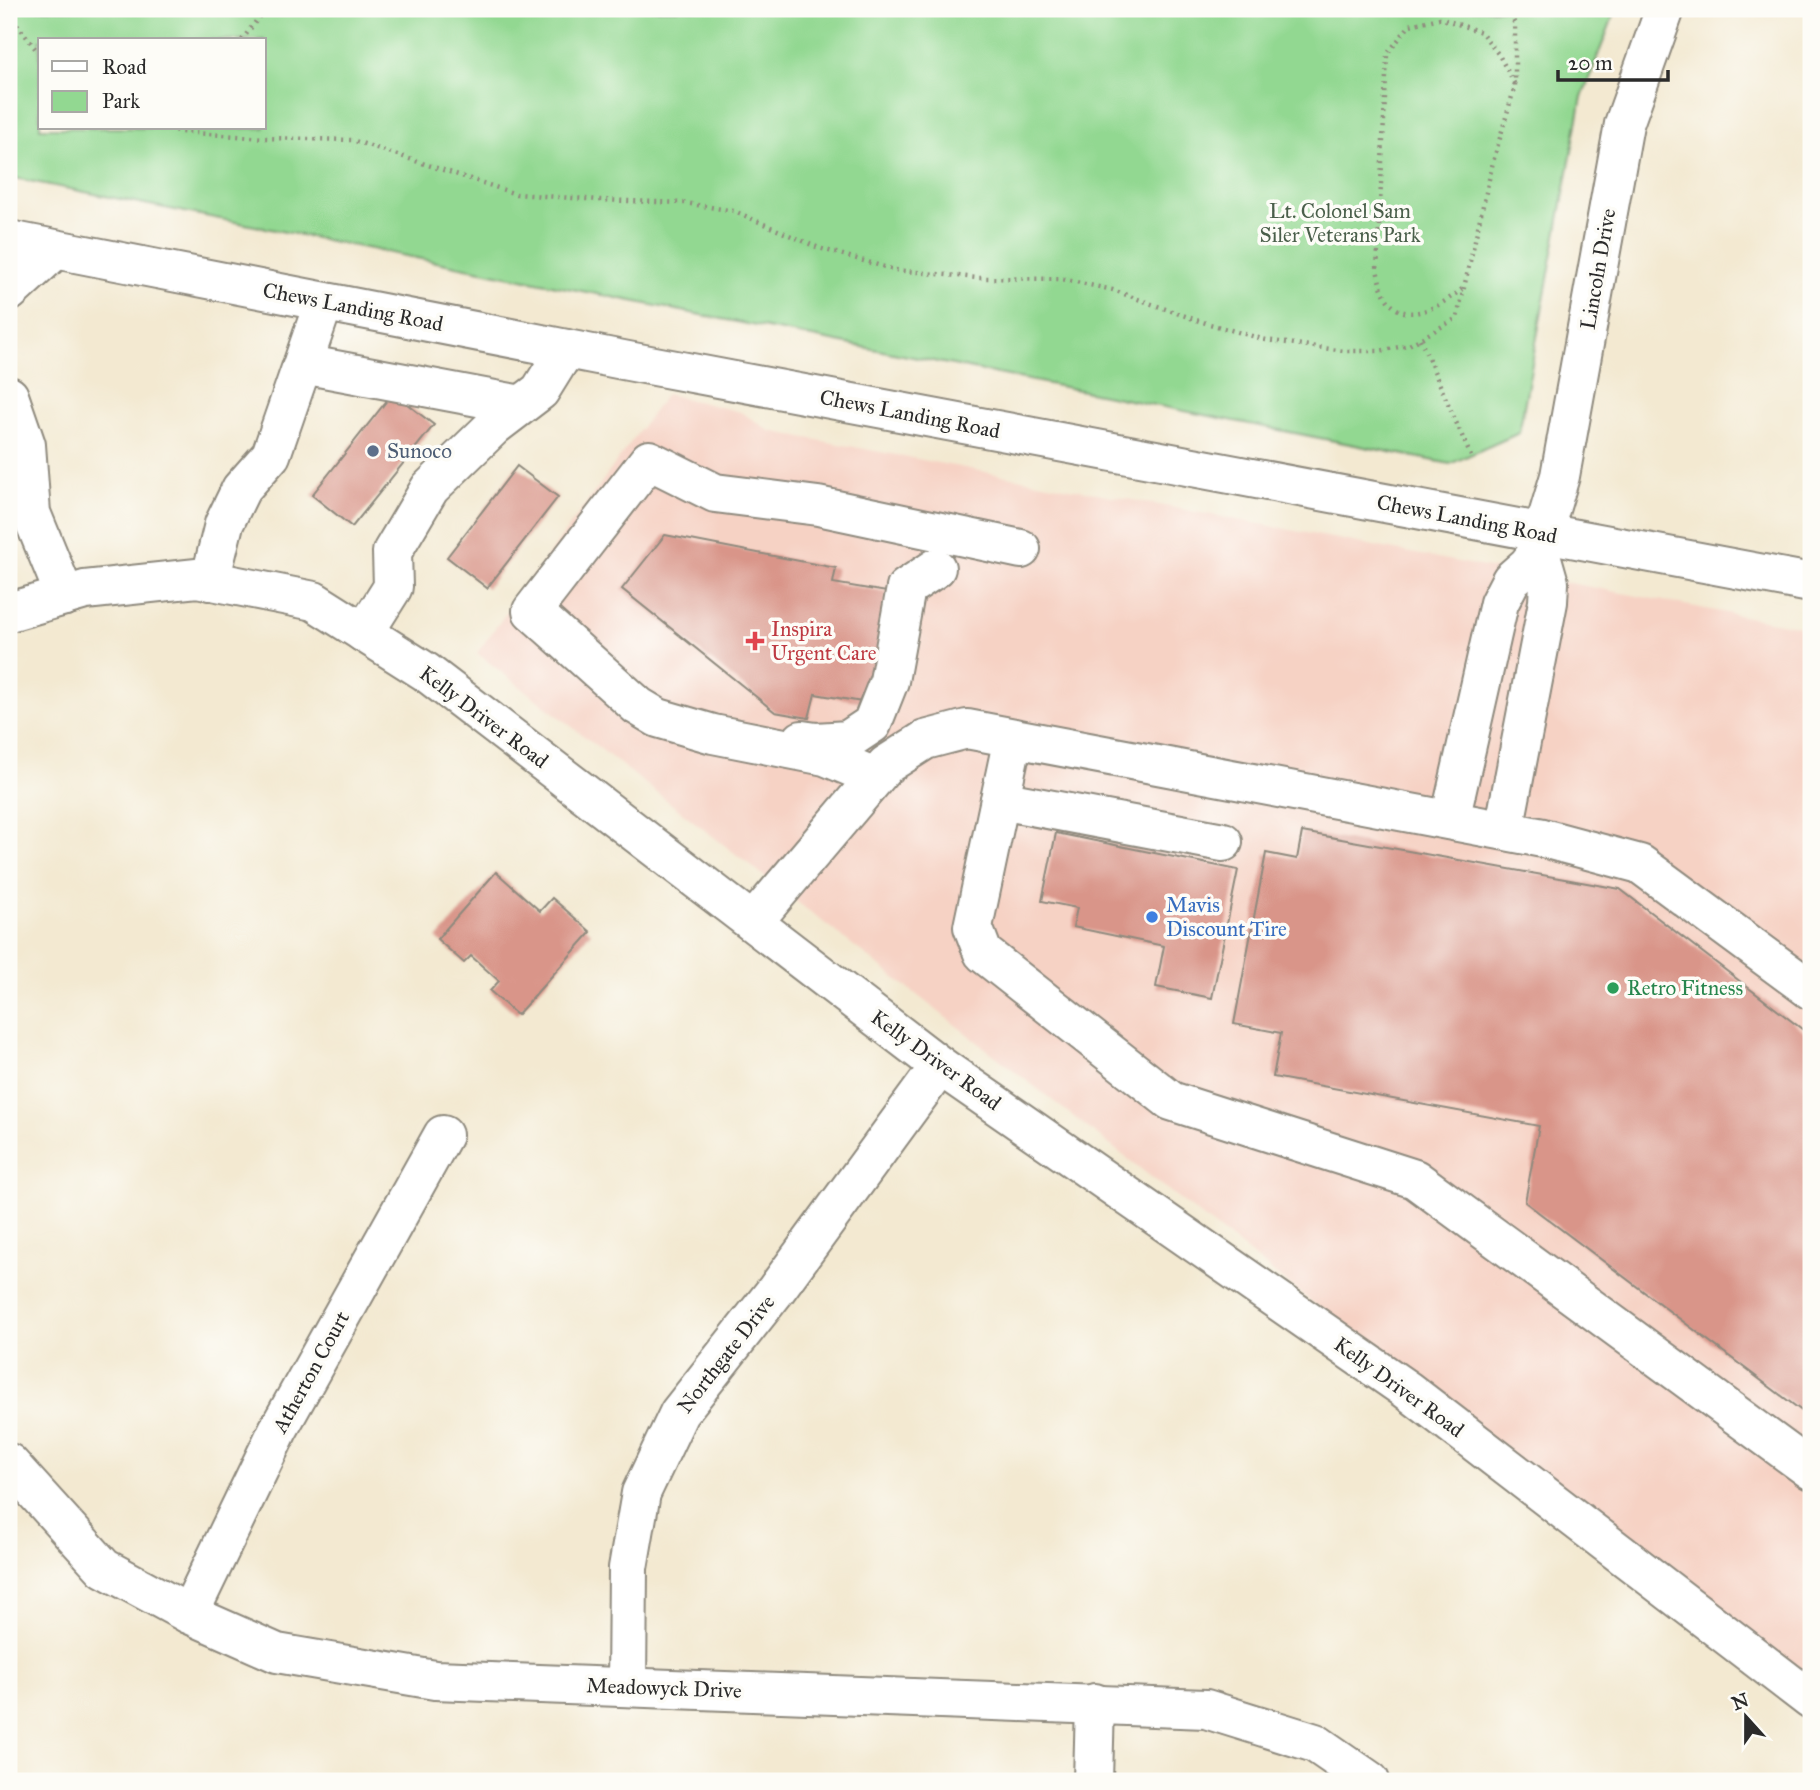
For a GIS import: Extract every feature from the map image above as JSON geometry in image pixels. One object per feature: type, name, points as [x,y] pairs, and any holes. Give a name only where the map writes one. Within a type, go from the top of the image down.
[{"type":"street","name":"Lincoln Drive","points":[[1544,533],[1560,476],[1624,124],[1665,9]]},
{"type":"street","name":"Chews Landing Road","points":[[9,240],[566,349],[1811,583]]},
{"type":"street","points":[[9,292],[55,250]]},
{"type":"street","points":[[210,581],[224,524],[242,489],[271,455],[324,302]]},
{"type":"street","points":[[364,633],[393,587],[392,552],[430,488],[494,426],[540,391],[566,349]]},
{"type":"street","points":[[303,364],[521,405]]},
{"type":"street","points":[[9,396],[26,445],[19,503],[31,513],[65,596]]},
{"type":"street","points":[[885,769],[713,734],[658,718],[638,706],[532,611],[649,460],[715,493],[818,506],[939,550],[1021,549]]},
{"type":"street","points":[[1450,820],[1499,603],[1511,580],[1537,553],[1544,533]]},
{"type":"street","points":[[1504,830],[1548,601],[1549,583],[1541,555],[1544,533]]},
{"type":"street","points":[[658,718],[816,742],[848,740],[872,724],[889,681],[906,588],[939,550]]},
{"type":"street","points":[[885,769],[939,550]]},
{"type":"street","name":"Kelly Driver Road","points":[[9,612],[85,590],[197,578],[313,601],[426,672],[940,1066],[1407,1390],[1811,1700]]},
{"type":"street","points":[[753,922],[885,769],[925,740],[967,729],[1544,838],[1640,864],[1811,990]]},
{"type":"street","points":[[1013,738],[973,927],[982,953],[1171,1101],[1415,1179],[1811,1470]]},
{"type":"street","points":[[1000,800],[1223,842]]},
{"type":"street","name":"Northgate Drive","points":[[627,1687],[628,1568],[641,1493],[679,1413],[776,1290],[940,1066]]},
{"type":"street","name":"Atherton Court","points":[[189,1614],[278,1430],[443,1135]]},
{"type":"street","name":"Meadowyck Drive","points":[[9,1463],[104,1568],[189,1614],[277,1653],[435,1680],[1206,1709],[1315,1742],[1370,1781]]},
{"type":"street","points":[[1093,1781],[1096,1703]]},
{"type":"path","points":[[243,38],[265,9]]},
{"type":"path","points":[[186,130],[265,138],[352,140],[516,194],[685,203],[734,211],[819,248],[895,270],[978,278],[1062,279],[1113,290],[1199,321],[1266,340],[1345,351],[1368,351],[1409,345],[1457,318],[1493,162],[1515,86],[1515,24],[1507,9]]},
{"type":"path","points":[[9,13],[38,52]]},
{"type":"path","points":[[1464,288],[1442,305],[1420,313],[1398,310],[1383,294],[1377,270],[1387,54],[1410,24],[1440,18],[1481,32],[1499,55],[1515,86]]},
{"type":"path","points":[[1420,339],[1474,460]]},
{"type":"shaded area","points":[[666,394],[741,412],[770,431],[1811,629],[1811,1690],[477,653]]},
{"type":"green space","name":"Lt. Colonel Sam Siler Veterans Park","points":[[9,9],[1616,9],[1582,97],[1519,433],[1450,464],[9,177]]},
{"type":"building","points":[[393,393],[434,425],[352,527],[312,495]]},
{"type":"building","points":[[517,466],[558,497],[487,588],[447,557]]},
{"type":"building","name":"Inspira Urgent Care","points":[[665,535],[836,568],[833,583],[887,592],[868,703],[815,694],[809,718],[775,712],[622,589]]},
{"type":"building","points":[[1302,832],[1620,889],[1811,1036],[1811,1418],[1525,1202],[1539,1126],[1273,1077],[1281,1033],[1234,1024],[1266,853],[1297,859]]},
{"type":"building","name":"Mavis Discount Tire","points":[[1056,833],[1238,870],[1212,998],[1156,987],[1164,946],[1073,927],[1077,908],[1042,901]]},
{"type":"building","points":[[496,872],[540,911],[552,898],[591,932],[517,1015],[490,991],[499,981],[471,956],[464,963],[437,939]]},
{"type":"place","name":"Sunoco","points":[[373,451]]},
{"type":"place","name":"Inspira Urgent Care","points":[[755,641]]},
{"type":"place","name":"Mavis Discount Tire","points":[[1152,917]]},
{"type":"place","name":"Retro Fitness","points":[[1613,988]]}]
